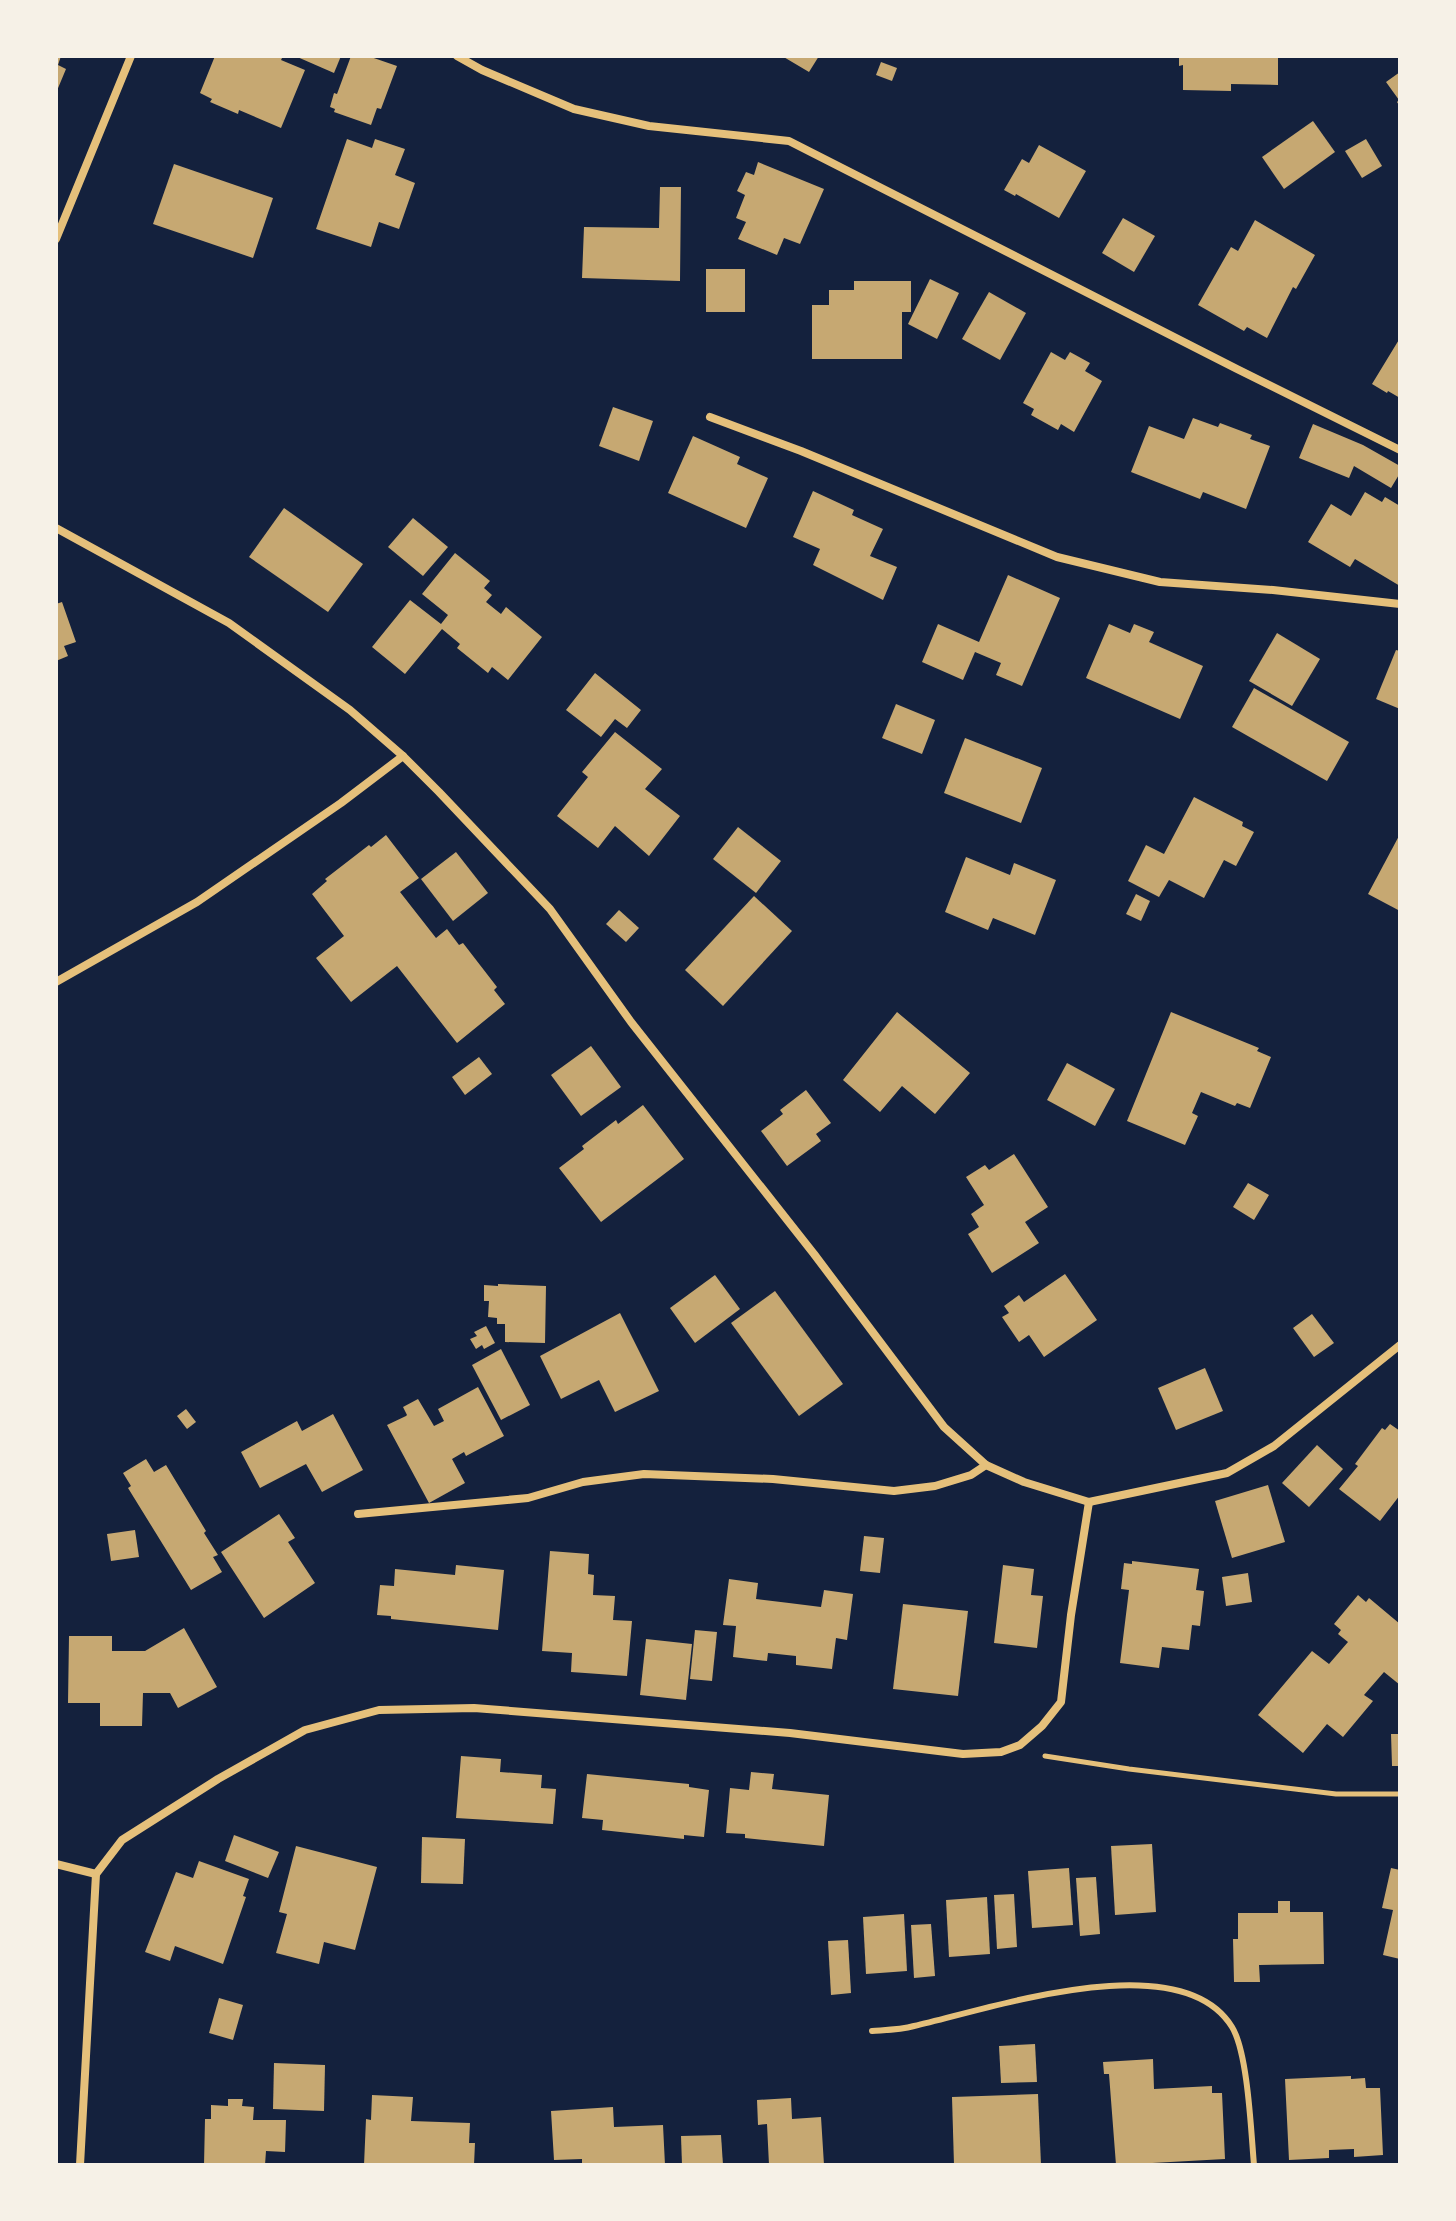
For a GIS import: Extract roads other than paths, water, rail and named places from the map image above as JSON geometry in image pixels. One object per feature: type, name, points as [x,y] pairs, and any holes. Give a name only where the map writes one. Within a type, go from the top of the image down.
[{"type":"street","points":[[56,239],[131,56]]},
{"type":"street","points":[[457,56],[482,70],[574,109],[649,126],[789,141],[1400,450]]},
{"type":"street","points":[[710,417],[801,451],[1057,557],[1160,582],[1400,604]]},
{"type":"street","points":[[56,528],[229,623],[350,710],[403,756],[550,909],[631,1022],[814,1254],[944,1427],[986,1465],[1024,1482],[1089,1502],[1227,1473],[1274,1446],[1400,1345]]},
{"type":"street","points":[[56,982],[197,902],[403,756]]},
{"type":"street","points":[[358,1514],[528,1498],[583,1482],[644,1474],[773,1479],[894,1491],[935,1486],[971,1475],[986,1465]]},
{"type":"street","points":[[80,2165],[96,1874],[122,1840],[218,1779],[305,1730],[379,1710],[474,1708],[790,1733],[963,1754],[1001,1752],[1020,1745],[1042,1726],[1061,1702],[1089,1502]]},
{"type":"street","points":[[56,1864],[96,1874]]},
{"type":"lane","points":[[872,2031],[910,2028],[1031,1997],[1097,1986],[1140,1985],[1187,1993],[1207,2002],[1234,2029],[1243,2062],[1254,2165]]}]
